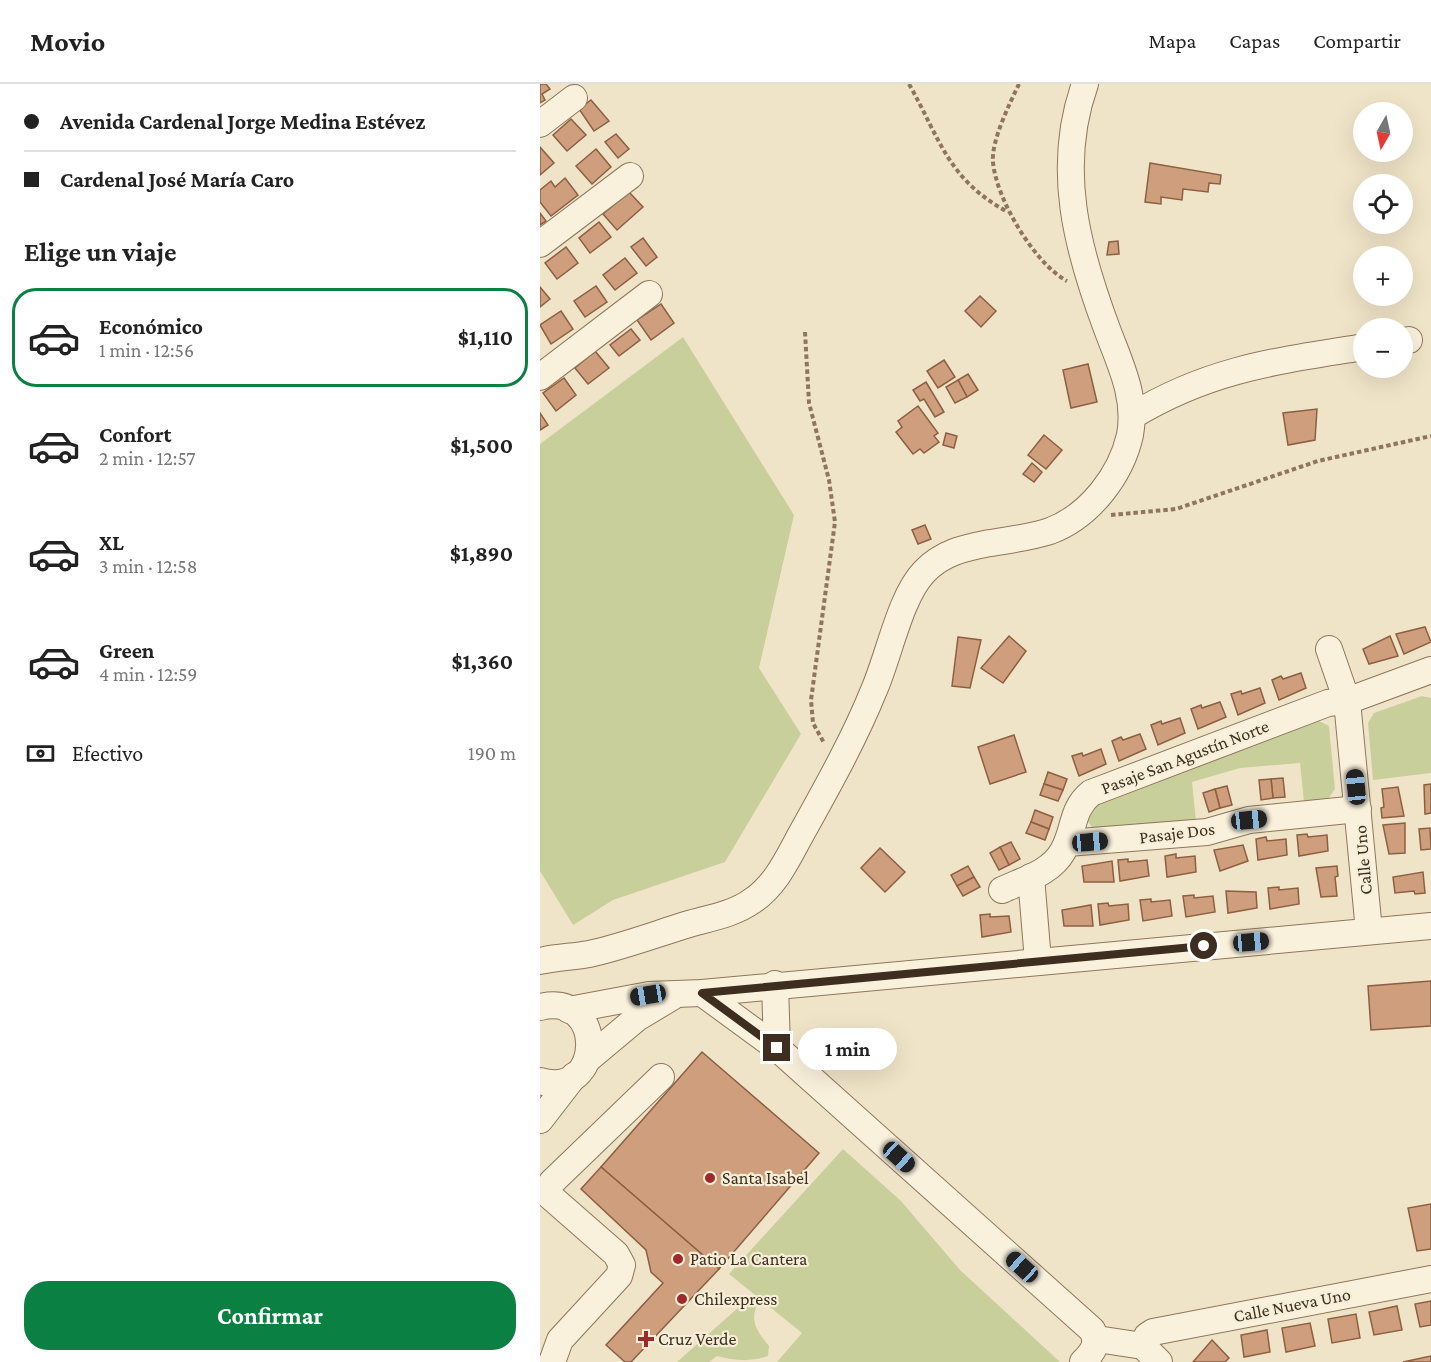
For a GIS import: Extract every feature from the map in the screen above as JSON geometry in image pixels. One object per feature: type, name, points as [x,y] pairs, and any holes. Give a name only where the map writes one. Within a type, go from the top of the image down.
[{"type":"street","points":[[540,961],[589,954],[726,914],[752,902],[779,873],[840,766],[874,690],[907,600],[923,573],[934,562],[959,549],[1050,531],[1080,513],[1094,501],[1115,473],[1130,436],[1131,395],[1091,286],[1075,223],[1069,173],[1074,123],[1085,84]]},
{"type":"street","points":[[540,124],[574,98]]},
{"type":"street","points":[[540,244],[630,176]]},
{"type":"street","points":[[540,376],[649,294]]},
{"type":"street","points":[[1132,416],[1173,393],[1216,375],[1262,363],[1353,349]]},
{"type":"street","name":"Calle Uno","points":[[1329,649],[1347,702],[1369,931]]},
{"type":"street","name":"Pasaje San Agustín Norte","points":[[1002,890],[1050,866],[1067,843],[1074,814],[1091,793],[1328,703],[1347,702],[1430,672]]},
{"type":"street","name":"Pasaje Dos","points":[[1067,843],[1207,832],[1249,820],[1358,809]]},
{"type":"street","points":[[1031,877],[1038,961]]},
{"type":"street","points":[[551,1002],[691,993],[1431,926]]},
{"type":"street","points":[[775,984],[777,1048]]},
{"type":"street","points":[[691,993],[777,1048],[1094,1334],[1095,1348],[1083,1362]]},
{"type":"street","points":[[540,1081],[561,1082],[581,1068],[637,1018],[691,993]]},
{"type":"street","points":[[540,1120],[581,1068],[590,1048],[586,1025],[551,1002]]},
{"type":"street","points":[[552,1362],[560,1340],[619,1276],[622,1265],[616,1254],[544,1184],[661,1077]]},
{"type":"street","name":"Calle Nueva Uno","points":[[1094,1334],[1152,1346],[1431,1279]]},
{"type":"path","points":[[909,84],[941,148],[960,176],[983,197],[1008,213],[1057,275],[1078,285],[1091,286]]},
{"type":"path","points":[[1008,213],[992,161],[1002,118],[1020,84]]},
{"type":"path","points":[[805,332],[809,403],[829,480],[835,522],[811,711],[816,730],[840,766]]},
{"type":"path","points":[[1080,513],[1124,515],[1176,509],[1318,461],[1431,436]]},
{"type":"green space","points":[[683,337],[794,515],[759,668],[801,734],[725,862],[613,900],[573,925],[540,871],[540,444]]},
{"type":"green space","points":[[1422,696],[1431,698],[1431,773],[1373,780],[1368,723],[1374,713]]},
{"type":"green space","points":[[1319,721],[1329,726],[1335,789],[1328,799],[1304,802],[1300,763],[1240,768],[1192,782],[1196,821],[1094,830],[1087,820],[1089,813],[1099,803]]},
{"type":"green space","points":[[843,1149],[901,1201],[960,1270],[1060,1362],[777,1362],[802,1333],[729,1274]]},
{"type":"green space","points":[[760,1300],[754,1319],[760,1335],[769,1346],[768,1356],[743,1360],[717,1356],[709,1362],[677,1362],[740,1306]]},
{"type":"building","points":[[540,84],[546,84],[550,89],[542,94],[545,100],[540,103]]},
{"type":"building","points":[[591,100],[609,121],[594,131],[579,109]]},
{"type":"building","points":[[571,119],[586,135],[567,151],[553,135]]},
{"type":"building","points":[[616,134],[629,149],[618,158],[605,142]]},
{"type":"building","points":[[540,147],[554,163],[540,175]]},
{"type":"building","points":[[596,149],[611,167],[592,184],[576,166]]},
{"type":"building","points":[[1150,163],[1221,175],[1220,184],[1209,183],[1208,192],[1183,189],[1182,200],[1161,197],[1161,204],[1145,202]]},
{"type":"building","points":[[565,178],[578,195],[551,216],[540,202],[540,190],[551,181],[555,187]]},
{"type":"building","points":[[629,192],[643,207],[617,230],[603,214]]},
{"type":"building","points":[[540,213],[546,221],[540,225]]},
{"type":"building","points":[[599,222],[611,237],[590,253],[579,238]]},
{"type":"building","points":[[643,238],[657,257],[646,266],[631,247]]},
{"type":"building","points":[[1118,241],[1119,254],[1107,255],[1109,242]]},
{"type":"building","points":[[566,247],[578,263],[557,279],[545,263]]},
{"type":"building","points":[[625,258],[637,273],[615,290],[603,275]]},
{"type":"building","points":[[596,286],[607,302],[585,317],[574,301]]},
{"type":"building","points":[[540,287],[550,299],[540,307]]},
{"type":"building","points":[[980,296],[996,311],[981,327],[965,311]]},
{"type":"building","points":[[661,304],[674,323],[651,340],[637,320]]},
{"type":"building","points":[[561,311],[573,329],[551,344],[540,325]]},
{"type":"building","points":[[631,329],[640,340],[619,356],[610,345]]},
{"type":"building","points":[[595,351],[609,368],[588,384],[575,368]]},
{"type":"building","points":[[944,360],[955,377],[938,388],[927,371]]},
{"type":"building","points":[[1088,364],[1097,402],[1071,408],[1063,370]]},
{"type":"building","points":[[968,374],[978,390],[967,397],[958,380]]},
{"type":"building","points":[[564,378],[576,395],[556,411],[543,393]]},
{"type":"building","points":[[958,380],[967,397],[955,403],[946,387]]},
{"type":"building","points":[[926,382],[944,412],[935,417],[924,399],[920,401],[913,390]]},
{"type":"building","points":[[918,406],[938,433],[934,436],[939,442],[924,453],[920,449],[913,454],[896,432],[902,427],[898,421]]},
{"type":"building","points":[[1317,409],[1315,440],[1288,445],[1283,413]]},
{"type":"building","points":[[540,413],[548,425],[540,430]]},
{"type":"building","points":[[946,433],[957,436],[954,448],[943,445]]},
{"type":"building","points":[[1044,435],[1062,450],[1046,469],[1028,455]]},
{"type":"building","points":[[1032,463],[1042,472],[1034,482],[1023,474]]},
{"type":"building","points":[[925,525],[931,539],[918,544],[912,530]]},
{"type":"building","points":[[1425,627],[1431,642],[1404,654],[1396,634]]},
{"type":"building","points":[[1009,636],[1026,651],[1003,683],[981,668]]},
{"type":"building","points":[[1390,636],[1398,656],[1369,664],[1363,649]]},
{"type":"building","points":[[958,637],[981,640],[970,688],[952,686]]},
{"type":"building","points":[[1301,673],[1306,688],[1279,700],[1272,680]]},
{"type":"building","points":[[1260,688],[1265,703],[1238,715],[1231,694],[1241,691],[1242,694]]},
{"type":"building","points":[[1220,702],[1226,717],[1198,729],[1191,709]]},
{"type":"building","points":[[1180,718],[1185,733],[1158,745],[1151,725]]},
{"type":"building","points":[[1140,734],[1146,749],[1119,761],[1112,741]]},
{"type":"building","points":[[1014,735],[1026,772],[990,784],[978,747]]},
{"type":"building","points":[[1101,749],[1106,764],[1079,776],[1072,756],[1082,753],[1083,756]]},
{"type":"building","points":[[1048,772],[1067,779],[1063,790],[1044,784]]},
{"type":"building","points":[[1283,778],[1285,797],[1273,798],[1271,779]]},
{"type":"building","points":[[1271,779],[1273,798],[1261,800],[1259,780]]},
{"type":"building","points":[[1044,784],[1063,790],[1058,801],[1040,795]]},
{"type":"building","points":[[1431,784],[1431,813],[1425,814],[1424,785]]},
{"type":"building","points":[[1227,786],[1232,805],[1220,808],[1215,789]]},
{"type":"building","points":[[1398,787],[1404,816],[1382,818],[1381,808],[1384,807],[1382,789]]},
{"type":"building","points":[[1215,789],[1220,808],[1209,812],[1203,793]]},
{"type":"building","points":[[1035,810],[1053,817],[1049,829],[1031,822]]},
{"type":"building","points":[[1031,822],[1049,829],[1045,840],[1026,833]]},
{"type":"building","points":[[1405,823],[1405,853],[1389,854],[1383,825]]},
{"type":"building","points":[[1430,828],[1431,849],[1421,850],[1419,829]]},
{"type":"building","points":[[1307,834],[1308,837],[1327,835],[1328,851],[1299,856],[1297,835]]},
{"type":"building","points":[[1266,837],[1267,841],[1286,839],[1287,855],[1258,860],[1256,839]]},
{"type":"building","points":[[1011,842],[1020,859],[1009,865],[1000,847]]},
{"type":"building","points":[[1243,845],[1248,861],[1220,871],[1214,850]]},
{"type":"building","points":[[1000,847],[1009,865],[999,870],[990,853]]},
{"type":"building","points":[[880,848],[905,872],[885,892],[861,868]]},
{"type":"building","points":[[1176,854],[1176,858],[1195,856],[1196,872],[1167,877],[1165,856]]},
{"type":"building","points":[[1128,859],[1128,862],[1147,860],[1149,876],[1120,881],[1118,860]]},
{"type":"building","points":[[1112,861],[1114,882],[1084,882],[1082,866]]},
{"type":"building","points":[[968,866],[974,877],[957,886],[951,875]]},
{"type":"building","points":[[1337,866],[1338,876],[1335,877],[1337,896],[1321,897],[1316,868]]},
{"type":"building","points":[[1423,872],[1425,893],[1415,894],[1414,891],[1395,893],[1393,877]]},
{"type":"building","points":[[974,877],[980,887],[963,896],[957,886]]},
{"type":"building","points":[[1279,887],[1279,890],[1298,888],[1299,904],[1270,909],[1268,888]]},
{"type":"building","points":[[1226,891],[1256,892],[1257,908],[1228,913]]},
{"type":"building","points":[[1194,895],[1194,898],[1213,896],[1215,912],[1186,917],[1183,896]]},
{"type":"building","points":[[1151,899],[1151,902],[1170,900],[1172,916],[1143,921],[1140,900]]},
{"type":"building","points":[[1108,903],[1109,906],[1128,904],[1129,920],[1100,925],[1098,904]]},
{"type":"building","points":[[1091,905],[1093,926],[1064,926],[1062,910]]},
{"type":"building","points":[[990,914],[990,917],[1009,916],[1011,932],[982,937],[980,915]]},
{"type":"building","points":[[1431,981],[1431,1026],[1371,1030],[1368,986]]},
{"type":"building","points":[[702,1052],[819,1153],[719,1269],[601,1167]]},
{"type":"building","name":"Patio La Cantera","points":[[601,1167],[719,1269],[631,1362],[625,1362],[606,1345],[663,1283],[651,1272],[646,1250],[581,1189]]},
{"type":"building","points":[[1431,1204],[1431,1249],[1417,1251],[1408,1208]]},
{"type":"building","points":[[1431,1301],[1431,1325],[1420,1327],[1415,1304]]},
{"type":"building","points":[[1397,1306],[1402,1330],[1374,1335],[1369,1312]]},
{"type":"building","points":[[1356,1314],[1360,1338],[1332,1343],[1328,1319]]},
{"type":"building","points":[[1310,1323],[1315,1346],[1286,1352],[1282,1328]]},
{"type":"building","points":[[1267,1330],[1270,1352],[1244,1357],[1241,1335]]},
{"type":"building","points":[[1212,1340],[1229,1358],[1225,1362],[1193,1362]]},
{"type":"building","points":[[1431,1356],[1431,1362],[1403,1362]]},
{"type":"place","name":"Santa Isabel","points":[[710,1178]]},
{"type":"place","name":"Patio La Cantera","points":[[678,1259]]},
{"type":"place","name":"Chilexpress","points":[[682,1299]]},
{"type":"place","name":"Cruz Verde","points":[[646,1339]]},
{"type":"route","points":[[777,1048],[702,993],[744,987],[1204,946]]}]
